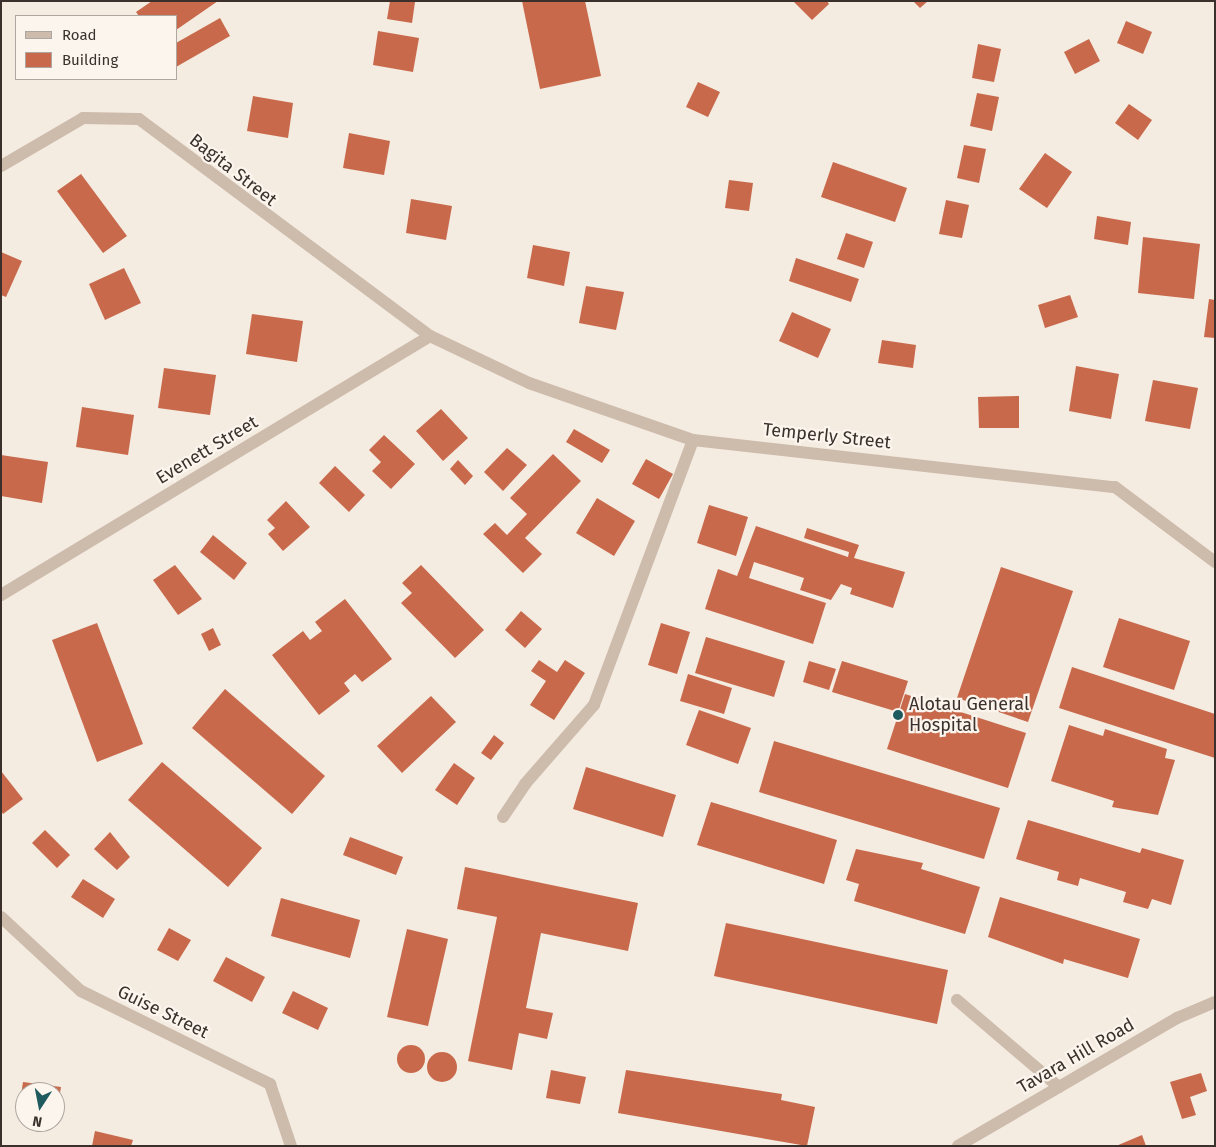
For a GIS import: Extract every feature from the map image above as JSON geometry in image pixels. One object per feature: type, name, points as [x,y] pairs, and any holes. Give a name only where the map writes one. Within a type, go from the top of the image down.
[{"type":"street","name":"Bagita Street","points":[[1,166],[83,118],[139,119],[430,336]]},
{"type":"street","name":"Temperly Street","points":[[430,336],[529,383],[693,440],[1115,487],[1215,562]]},
{"type":"street","name":"Evenett Street","points":[[1,595],[430,336]]},
{"type":"street","points":[[504,817],[525,784],[594,705],[693,440]]},
{"type":"street","name":"Guise Street","points":[[1,917],[80,991],[270,1084],[291,1146]]},
{"type":"street","points":[[957,1000],[1059,1087]]},
{"type":"street","name":"Tavara Hill Road","points":[[958,1146],[1177,1018],[1215,1002]]},
{"type":"building","points":[[152,1],[218,1],[178,29],[178,15],[138,15],[136,12]]},
{"type":"building","points":[[390,1],[415,2],[412,23],[387,19]]},
{"type":"building","points":[[522,1],[585,1],[601,76],[540,89]]},
{"type":"building","points":[[793,1],[827,1],[829,4],[812,20]]},
{"type":"building","points":[[913,1],[928,1],[920,8]]},
{"type":"building","points":[[220,18],[230,36],[178,66],[178,42]]},
{"type":"building","points":[[1126,21],[1152,32],[1143,54],[1117,43]]},
{"type":"building","points":[[378,31],[419,38],[413,72],[373,65]]},
{"type":"building","points":[[1089,39],[1100,61],[1075,74],[1064,52]]},
{"type":"building","points":[[978,44],[1001,49],[994,82],[972,78]]},
{"type":"building","points":[[698,82],[720,92],[708,117],[686,107]]},
{"type":"building","points":[[977,93],[999,97],[992,131],[970,126]]},
{"type":"building","points":[[253,96],[293,103],[288,138],[247,131]]},
{"type":"building","points":[[1129,104],[1152,120],[1138,140],[1115,123]]},
{"type":"building","points":[[349,133],[390,141],[384,175],[343,168]]},
{"type":"building","points":[[964,145],[986,149],[979,183],[957,178]]},
{"type":"building","points":[[1045,153],[1072,172],[1047,208],[1019,189]]},
{"type":"building","points":[[833,162],[907,188],[895,222],[821,197]]},
{"type":"building","points":[[81,174],[127,236],[103,253],[57,191]]},
{"type":"building","points":[[729,180],[753,183],[749,211],[725,208]]},
{"type":"building","points":[[411,199],[452,206],[446,240],[406,233]]},
{"type":"building","points":[[946,200],[969,205],[962,238],[939,234]]},
{"type":"building","points":[[1097,216],[1131,222],[1128,245],[1094,239]]},
{"type":"building","points":[[846,233],[873,242],[864,268],[837,259]]},
{"type":"building","points":[[1143,237],[1200,244],[1194,299],[1138,293]]},
{"type":"building","points":[[533,245],[570,252],[564,286],[527,278]]},
{"type":"building","points":[[1,252],[22,261],[6,297],[1,295]]},
{"type":"building","points":[[796,258],[859,279],[851,302],[789,281]]},
{"type":"building","points":[[124,268],[141,303],[105,320],[89,284]]},
{"type":"building","points":[[586,286],[624,292],[616,330],[579,323]]},
{"type":"building","points":[[1070,295],[1078,317],[1045,328],[1038,305]]},
{"type":"building","points":[[1209,299],[1215,300],[1215,338],[1204,337]]},
{"type":"building","points":[[792,312],[831,329],[818,358],[779,341]]},
{"type":"building","points":[[252,314],[303,321],[297,362],[246,354]]},
{"type":"building","points":[[882,340],[916,345],[913,368],[878,363]]},
{"type":"building","points":[[1076,366],[1119,374],[1111,419],[1069,411]]},
{"type":"building","points":[[164,368],[216,375],[210,415],[158,408]]},
{"type":"building","points":[[1153,380],[1198,388],[1190,429],[1145,421]]},
{"type":"building","points":[[1019,396],[1019,428],[979,428],[978,397]]},
{"type":"building","points":[[82,407],[134,415],[128,455],[76,447]]},
{"type":"building","points":[[441,409],[468,438],[443,461],[416,431]]},
{"type":"building","points":[[574,429],[610,450],[602,463],[566,442]]},
{"type":"building","points":[[384,435],[415,464],[391,489],[372,471],[381,462],[369,450]]},
{"type":"building","points":[[507,448],[527,465],[503,491],[484,472]]},
{"type":"building","points":[[553,454],[581,481],[525,538],[542,554],[523,573],[483,534],[495,523],[507,535],[527,514],[510,498]]},
{"type":"building","points":[[1,455],[48,462],[42,503],[1,496]]},
{"type":"building","points":[[646,459],[673,474],[659,499],[632,484]]},
{"type":"building","points":[[458,460],[473,476],[465,485],[450,469]]},
{"type":"building","points":[[335,466],[365,495],[349,512],[319,483]]},
{"type":"building","points":[[597,498],[635,521],[614,556],[576,533]]},
{"type":"building","points":[[286,501],[310,527],[283,551],[268,534],[275,528],[267,520]]},
{"type":"building","points":[[709,505],[748,517],[736,556],[697,543]]},
{"type":"building","points":[[756,526],[848,557],[849,552],[804,538],[807,528],[859,545],[854,558],[905,572],[893,608],[850,594],[852,588],[841,584],[831,600],[800,590],[804,578],[754,562],[749,578],[826,603],[813,644],[705,609],[718,569],[737,576]]},
{"type":"building","points":[[213,535],[247,563],[234,580],[200,552]]},
{"type":"building","points":[[175,565],[202,599],[178,615],[153,580]]},
{"type":"building","points":[[421,565],[484,630],[455,658],[401,603],[412,593],[402,583]]},
{"type":"building","points":[[1001,567],[1073,591],[1028,722],[957,698]]},
{"type":"building","points":[[345,599],[392,659],[362,682],[355,674],[344,683],[350,691],[319,715],[272,655],[303,631],[310,640],[322,631],[315,622]]},
{"type":"building","points":[[521,611],[542,629],[525,648],[505,630]]},
{"type":"building","points":[[1119,618],[1190,641],[1174,690],[1103,667]]},
{"type":"building","points":[[97,623],[143,744],[97,762],[52,640]]},
{"type":"building","points":[[661,623],[690,632],[677,674],[648,665]]},
{"type":"building","points":[[213,628],[221,645],[209,651],[201,634]]},
{"type":"building","points":[[706,637],[785,661],[774,697],[695,673]]},
{"type":"building","points":[[539,660],[557,672],[565,660],[585,673],[554,720],[530,705],[546,681],[531,671]]},
{"type":"building","points":[[809,661],[836,669],[829,690],[803,682]]},
{"type":"building","points":[[842,661],[908,681],[898,712],[832,692]]},
{"type":"building","points":[[1072,667],[1215,714],[1215,758],[1059,708]]},
{"type":"building","points":[[688,674],[732,688],[724,714],[680,701]]},
{"type":"building","points":[[225,689],[325,776],[292,814],[192,728]]},
{"type":"building","points":[[905,694],[1026,733],[1008,788],[887,749]]},
{"type":"building","points":[[431,696],[456,722],[402,773],[377,746]]},
{"type":"building","points":[[699,710],[751,728],[738,764],[686,745]]},
{"type":"building","points":[[1069,725],[1103,736],[1105,729],[1167,749],[1165,758],[1175,760],[1158,815],[1112,807],[1114,801],[1051,781]]},
{"type":"building","points":[[494,735],[504,743],[491,760],[481,753]]},
{"type":"building","points":[[774,741],[1000,808],[984,859],[759,792]]},
{"type":"building","points":[[162,762],[262,848],[228,887],[128,800]]},
{"type":"building","points":[[454,763],[475,778],[457,805],[435,790]]},
{"type":"building","points":[[586,767],[676,795],[663,837],[573,809]]},
{"type":"building","points":[[1,771],[23,799],[3,814],[1,811]]},
{"type":"building","points":[[711,802],[837,840],[824,884],[697,845]]},
{"type":"building","points":[[1028,820],[1140,853],[1142,848],[1184,860],[1171,905],[1152,899],[1148,909],[1123,902],[1126,892],[1080,878],[1078,886],[1057,880],[1059,872],[1016,859]]},
{"type":"building","points":[[45,830],[70,855],[57,868],[32,843]]},
{"type":"building","points":[[110,832],[130,857],[117,870],[94,849]]},
{"type":"building","points":[[350,837],[403,857],[396,875],[343,855]]},
{"type":"building","points":[[856,849],[923,863],[921,869],[980,887],[965,934],[854,901],[859,884],[846,880]]},
{"type":"building","points":[[465,867],[638,903],[628,951],[541,933],[526,1008],[553,1013],[547,1039],[519,1033],[512,1070],[468,1061],[497,917],[457,909]]},
{"type":"building","points":[[83,879],[115,899],[103,918],[71,897]]},
{"type":"building","points":[[1000,897],[1140,939],[1128,978],[1064,959],[1063,964],[988,937]]},
{"type":"building","points":[[281,898],[360,920],[350,958],[271,936]]},
{"type":"building","points":[[726,923],[948,970],[937,1024],[714,976]]},
{"type":"building","points":[[169,928],[191,940],[178,961],[157,950]]},
{"type":"building","points":[[407,929],[448,939],[428,1026],[387,1017]]},
{"type":"building","points":[[226,957],[265,977],[252,1002],[213,981]]},
{"type":"building","points":[[293,991],[328,1008],[318,1030],[282,1013]]},
{"type":"building","points":[[411,1045],[421,1049],[425,1059],[421,1069],[411,1073],[401,1069],[397,1059],[401,1049]]},
{"type":"building","points":[[442,1052],[452,1057],[457,1067],[452,1077],[442,1082],[432,1077],[427,1067],[432,1057]]},
{"type":"building","points":[[551,1070],[586,1077],[580,1104],[546,1098]]},
{"type":"building","points":[[626,1070],[782,1094],[781,1100],[815,1107],[807,1146],[618,1113]]},
{"type":"building","points":[[1201,1073],[1207,1091],[1190,1097],[1196,1115],[1182,1119],[1170,1082]]},
{"type":"building","points":[[95,1131],[133,1140],[131,1146],[92,1146]]},
{"type":"building","points":[[1142,1135],[1146,1146],[1116,1146]]},
{"type":"place","name":"Alotau General Hospital","points":[[898,715]]}]
